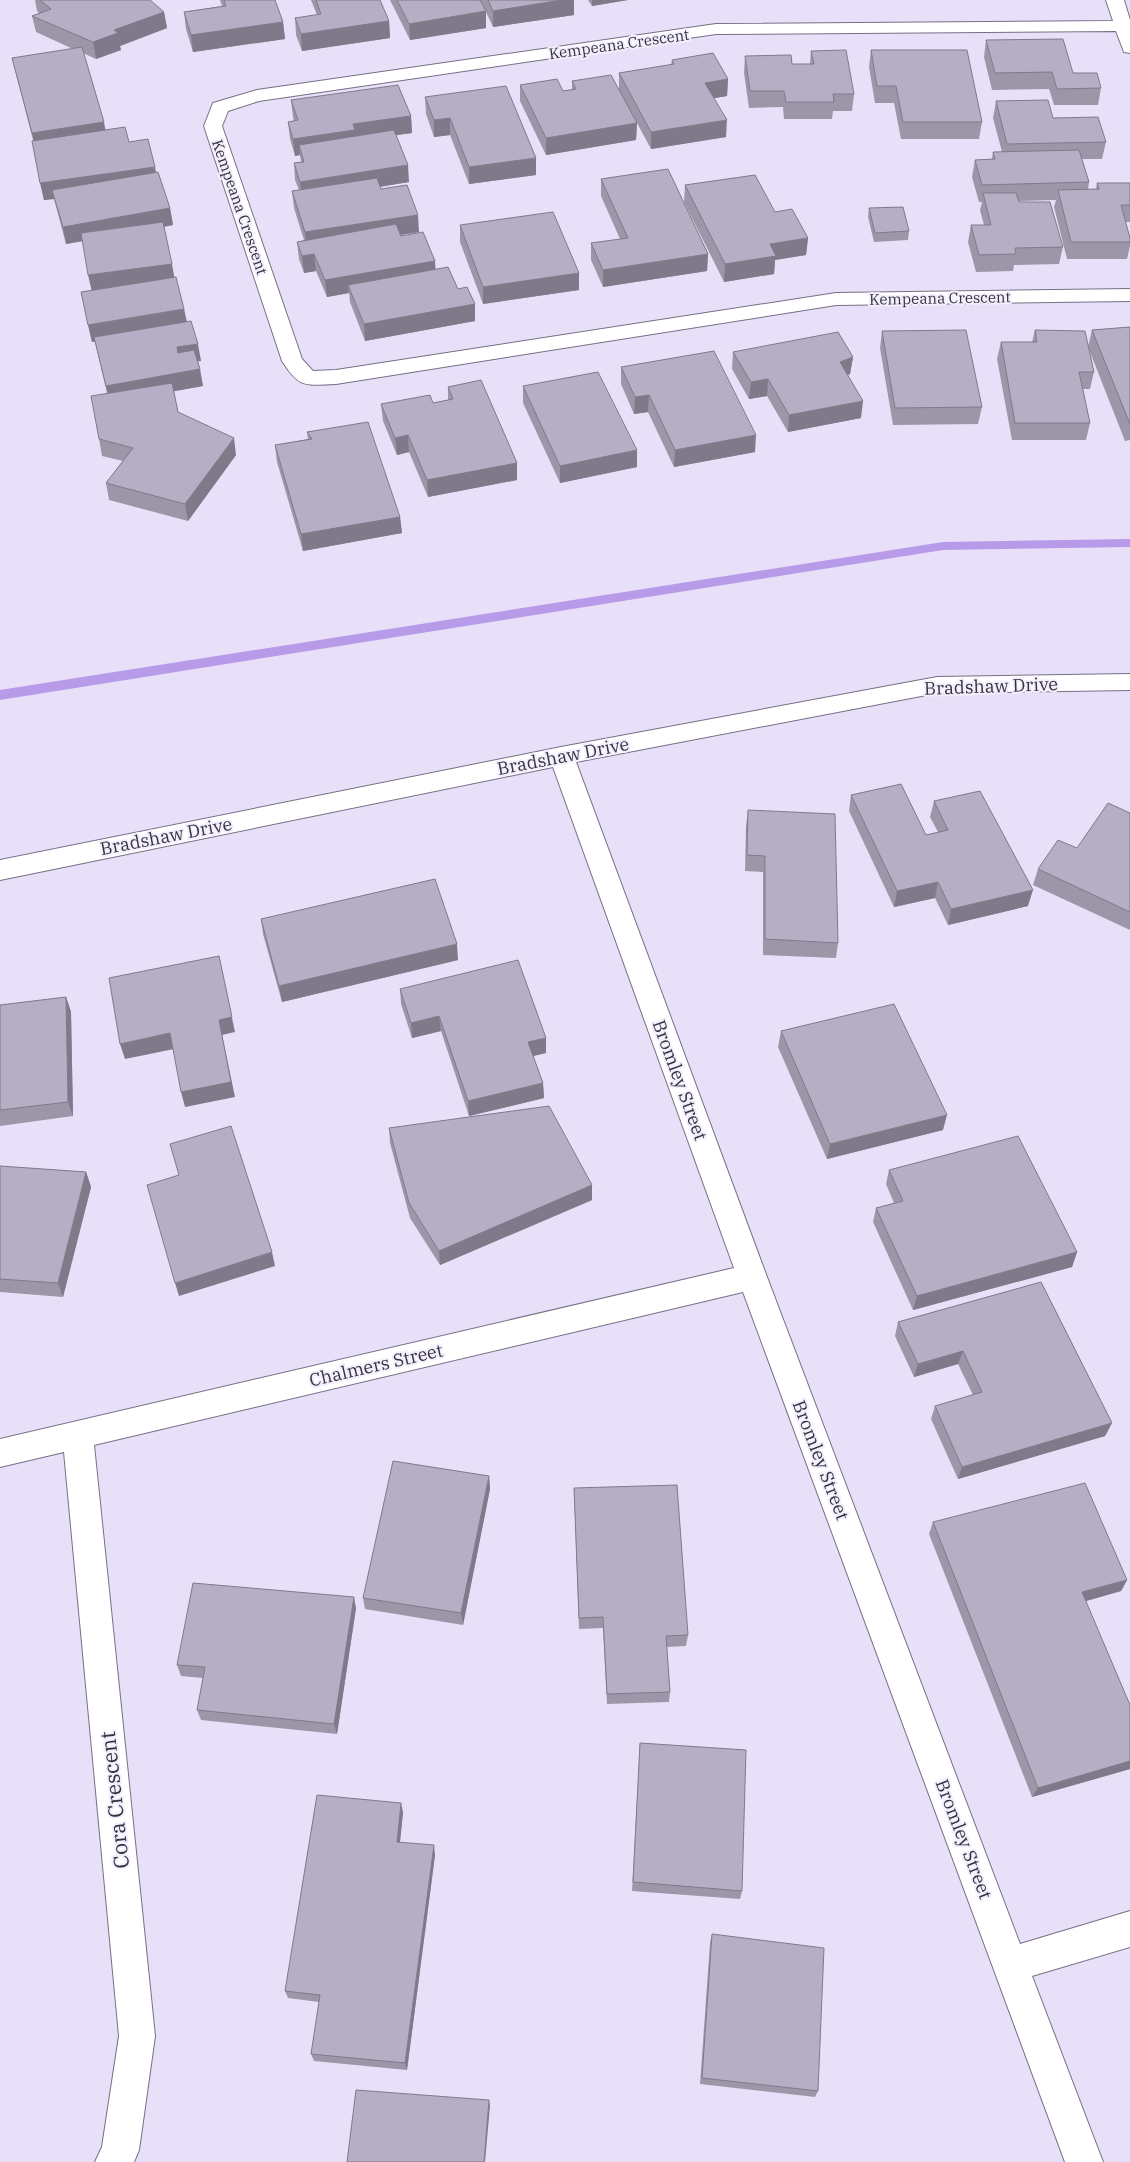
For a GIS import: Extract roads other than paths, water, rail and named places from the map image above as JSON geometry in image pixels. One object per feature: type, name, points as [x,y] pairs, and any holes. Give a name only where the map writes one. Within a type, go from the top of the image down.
[{"type":"street","points":[[1115,0],[1130,48]]},
{"type":"street","name":"Kempeana Crescent","points":[[1122,26],[716,29],[257,96],[220,107],[213,126],[292,361],[307,378],[336,377],[836,300],[1130,295]]},
{"type":"street","name":"Bradshaw Drive","points":[[0,870],[561,756],[937,685],[1130,682]]},
{"type":"street","name":"Bromley Street","points":[[561,756],[752,1277],[1084,2162]]},
{"type":"street","name":"Chalmers Street","points":[[0,1452],[752,1277]]},
{"type":"street","name":"Cora Crescent","points":[[78,1435],[138,2036],[120,2150],[114,2162]]},
{"type":"street","points":[[1011,1965],[1130,1929]]},
{"type":"waterway","points":[[0,695],[943,546],[1130,543]]}]
